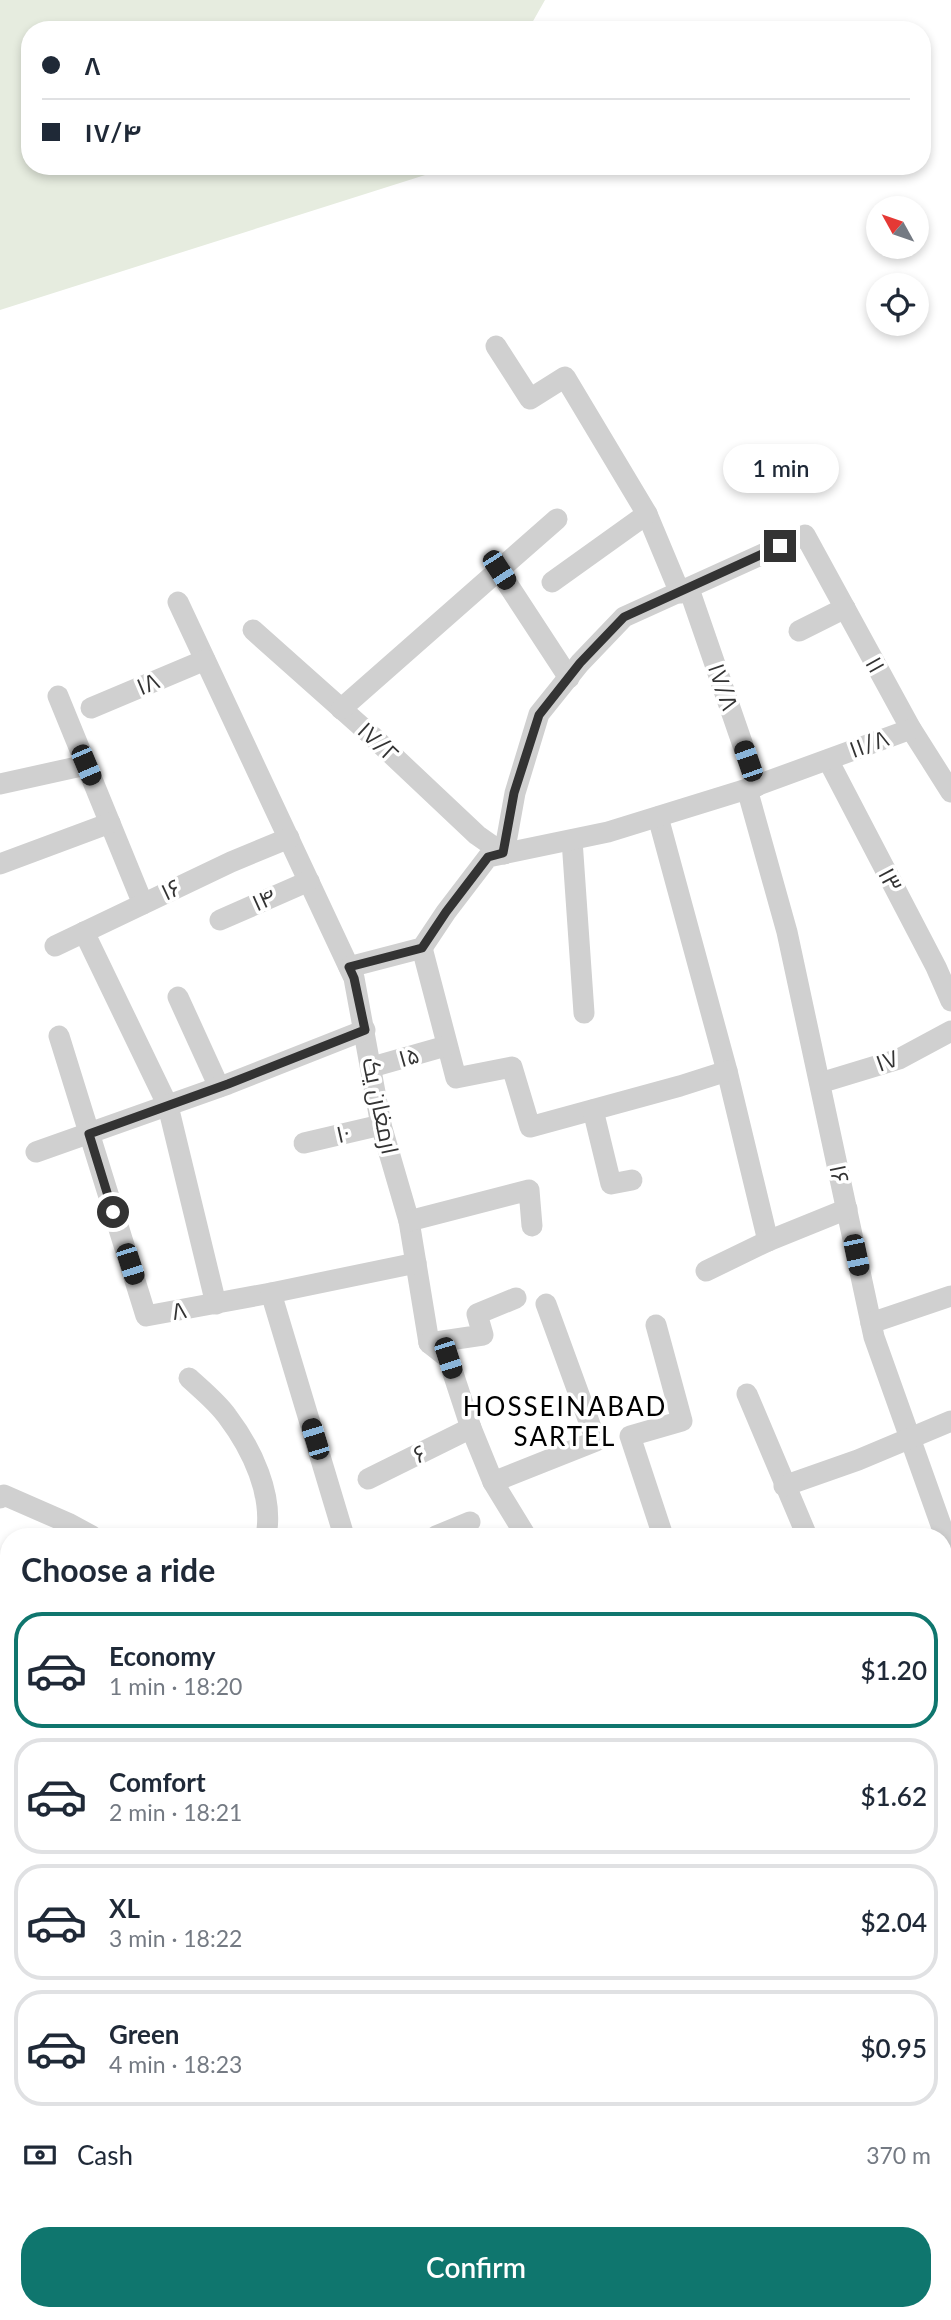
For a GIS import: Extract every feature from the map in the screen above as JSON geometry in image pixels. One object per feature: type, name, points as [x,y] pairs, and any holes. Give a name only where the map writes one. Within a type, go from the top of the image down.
[{"type":"street","name":"۱۷/۸","points":[[496,346],[530,399],[565,377],[647,514],[685,591],[752,787]]},
{"type":"street","points":[[552,582],[647,514]]},
{"type":"street","points":[[341,709],[557,519]]},
{"type":"street","name":"۱۱","points":[[685,591],[805,535],[911,729],[951,792]]},
{"type":"street","points":[[499,570],[569,678]]},
{"type":"street","points":[[349,967],[422,948],[446,912],[496,855],[539,715],[624,617],[685,591]]},
{"type":"street","name":"ارمغان یک","points":[[178,602],[354,978],[381,1125],[409,1221],[429,1343]]},
{"type":"street","points":[[799,631],[845,608]]},
{"type":"street","name":"۱۷/۲","points":[[253,631],[341,709],[496,855]]},
{"type":"street","name":"۱۸","points":[[91,708],[205,660]]},
{"type":"street","points":[[58,696],[143,904]]},
{"type":"street","name":"۱۱/۸","points":[[496,855],[608,832],[658,817],[752,787],[911,729]]},
{"type":"street","name":"۱۳","points":[[828,760],[951,1001]]},
{"type":"street","points":[[0,784],[86,765]]},
{"type":"street","name":"۱۶","points":[[752,787],[787,932],[874,1338],[942,1528]]},
{"type":"street","points":[[658,817],[727,1071],[768,1241]]},
{"type":"street","points":[[0,863],[110,822]]},
{"type":"street","name":"۱۶","points":[[55,946],[231,862],[289,838]]},
{"type":"street","points":[[572,840],[584,1013]]},
{"type":"street","name":"۱۴","points":[[220,920],[309,881]]},
{"type":"street","points":[[84,932],[168,1106],[216,1304]]},
{"type":"street","points":[[422,948],[456,1078],[512,1067],[530,1127],[727,1071]]},
{"type":"street","points":[[178,997],[219,1087]]},
{"type":"street","points":[[36,1153],[219,1087],[365,1030]]},
{"type":"street","name":"۱۷","points":[[820,1083],[899,1059],[951,1031]]},
{"type":"street","name":"۸","points":[[59,1036],[146,1316],[416,1263]]},
{"type":"street","name":"۱۵","points":[[372,1068],[446,1046]]},
{"type":"street","points":[[593,1110],[611,1184],[632,1180]]},
{"type":"street","name":"۱۰","points":[[304,1143],[381,1125]]},
{"type":"street","points":[[409,1221],[529,1191],[532,1226]]},
{"type":"street","points":[[706,1271],[768,1241],[847,1209]]},
{"type":"street","points":[[271,1293],[342,1528]]},
{"type":"street","points":[[871,1322],[951,1296]]},
{"type":"street","points":[[429,1343],[483,1335],[477,1314],[516,1298]]},
{"type":"street","points":[[493,1482],[596,1441],[546,1304]]},
{"type":"street","points":[[656,1325],[682,1421],[630,1436],[660,1528]]},
{"type":"street","points":[[429,1343],[448,1358],[471,1428],[493,1482],[521,1528]]},
{"type":"street","points":[[189,1378],[227,1415],[254,1460],[265,1491],[267,1528]]},
{"type":"street","points":[[747,1394],[803,1528]]},
{"type":"street","points":[[784,1486],[858,1460],[951,1421]]},
{"type":"street","name":"۶","points":[[368,1479],[471,1428]]},
{"type":"street","points":[[0,1498],[4,1495],[77,1528]]},
{"type":"street","points":[[455,1528],[470,1522]]},
{"type":"shaded area","points":[[0,0],[545,0],[533,21],[21,21],[21,175],[425,175],[0,310]]},
{"type":"district","name":"HOSSEINABAD SARTEL","points":[[565,1422]]},
{"type":"route","points":[[113,1212],[89,1134],[228,1084],[365,1030],[354,978],[349,967],[422,948],[488,857],[503,853],[514,793],[539,715],[580,663],[624,617],[780,546]]}]
